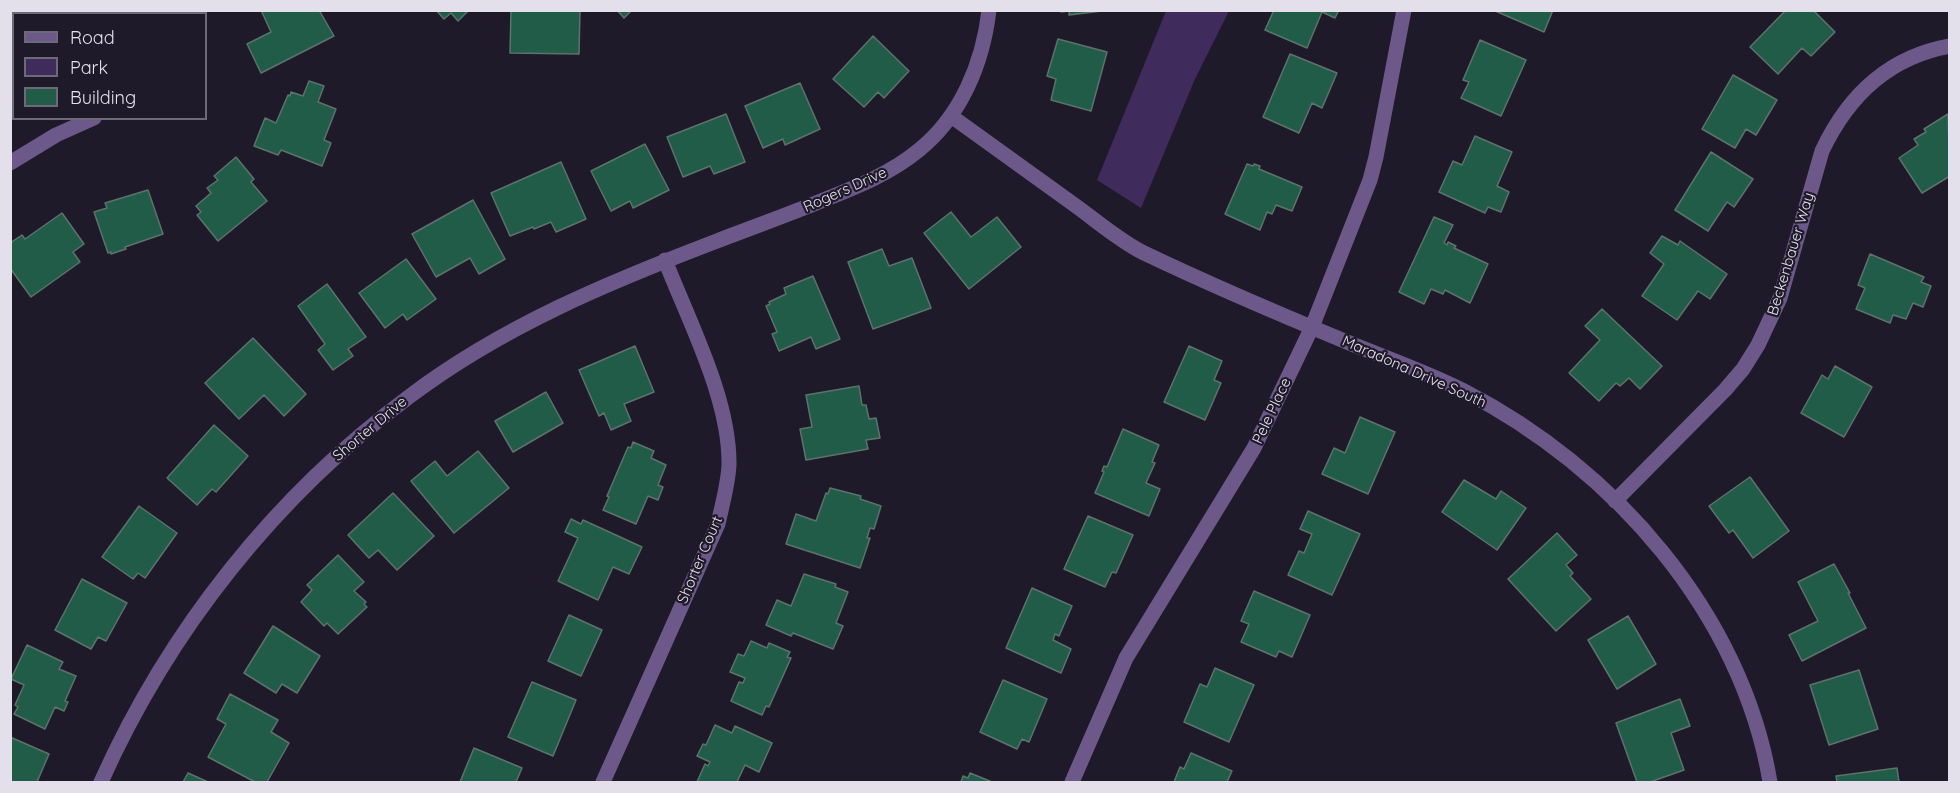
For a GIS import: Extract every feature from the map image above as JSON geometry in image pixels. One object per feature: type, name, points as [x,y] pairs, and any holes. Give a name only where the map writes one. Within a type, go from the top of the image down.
[{"type":"street","name":"Rogers Drive","points":[[753,227],[865,183],[888,172],[920,149],[951,116],[974,74],[985,36],[988,10]]},
{"type":"street","name":"Pele Place","points":[[1072,783],[1126,658],[1245,465],[1312,327],[1370,180],[1404,10]]},
{"type":"street","name":"Beckenbauer Way","points":[[1615,501],[1725,390],[1743,369],[1758,345],[1780,298],[1822,151],[1845,110],[1858,94],[1888,70],[1910,58],[1946,47]]},
{"type":"street","name":"Maradona Drive South","points":[[951,116],[1142,252],[1453,387],[1508,416],[1572,462],[1615,501],[1654,543],[1671,564],[1721,639],[1746,693],[1759,730],[1770,783]]},
{"type":"street","points":[[10,163],[56,135],[90,120]]},
{"type":"street","name":"Shorter Drive","points":[[104,776],[160,669],[208,598],[272,520],[329,463],[410,396],[505,334],[555,308],[665,261],[753,227]]},
{"type":"street","name":"Shorter Court","points":[[603,783],[718,524],[729,467],[722,408],[665,261]]},
{"type":"green space","points":[[1166,11],[1229,11],[1195,79],[1141,208],[1097,180]]},
{"type":"building","points":[[49,10],[120,11],[119,12],[50,12]]},
{"type":"building","points":[[261,10],[319,10],[334,36],[261,73],[247,44],[271,32]]},
{"type":"building","points":[[436,10],[469,10],[458,21],[451,13],[444,19]]},
{"type":"building","points":[[511,10],[580,10],[579,54],[510,53]]},
{"type":"building","points":[[617,10],[632,10],[624,18]]},
{"type":"building","points":[[1061,10],[1110,10],[1069,15],[1069,11],[1061,12]]},
{"type":"building","points":[[1274,10],[1339,10],[1335,18],[1322,12],[1307,48],[1265,30]]},
{"type":"building","points":[[1493,10],[1553,10],[1544,32]]},
{"type":"building","points":[[1786,10],[1813,10],[1835,32],[1811,56],[1802,48],[1778,74],[1750,47]]},
{"type":"building","points":[[12,15],[12,61],[10,58],[10,16]]},
{"type":"building","points":[[873,36],[909,71],[884,98],[878,92],[864,107],[833,79]]},
{"type":"building","points":[[1058,39],[1107,52],[1091,111],[1051,100],[1056,79],[1047,76]]},
{"type":"building","points":[[1480,40],[1526,60],[1501,116],[1461,98],[1469,82],[1463,80]]},
{"type":"building","points":[[1290,54],[1337,73],[1322,108],[1312,103],[1299,133],[1263,117]]},
{"type":"building","points":[[1733,75],[1777,100],[1756,135],[1746,129],[1735,148],[1702,129]]},
{"type":"building","points":[[309,81],[324,86],[318,102],[336,109],[324,140],[331,143],[322,166],[281,150],[278,155],[254,146],[265,118],[276,123],[288,95],[290,96],[291,92],[303,96]]},
{"type":"building","points":[[800,83],[820,129],[785,145],[783,139],[763,148],[745,106]]},
{"type":"building","points":[[726,114],[745,162],[714,174],[710,166],[683,177],[667,137]]},
{"type":"building","points":[[1948,114],[1950,176],[1922,193],[1899,158],[1918,145],[1914,139],[1926,132],[1924,129]]},
{"type":"building","points":[[1475,136],[1512,152],[1497,186],[1509,192],[1501,212],[1488,207],[1485,213],[1439,192],[1453,161],[1462,165]]},
{"type":"building","points":[[645,144],[669,190],[633,208],[630,201],[611,211],[591,171]]},
{"type":"building","points":[[1711,152],[1753,179],[1734,207],[1727,202],[1708,231],[1675,210]]},
{"type":"building","points":[[236,157],[254,179],[251,182],[267,201],[218,241],[197,215],[201,212],[196,206],[211,193],[207,188],[218,180],[214,176]]},
{"type":"building","points":[[561,162],[586,219],[556,232],[551,222],[510,236],[491,193]]},
{"type":"building","points":[[1247,164],[1260,166],[1259,169],[1302,187],[1292,211],[1276,205],[1272,214],[1267,212],[1260,230],[1225,214]]},
{"type":"building","points":[[148,190],[163,234],[125,247],[126,249],[108,253],[94,212],[107,208],[105,203]]},
{"type":"building","points":[[473,200],[505,259],[479,274],[470,258],[436,277],[412,234]]},
{"type":"building","points":[[951,212],[971,237],[997,217],[1021,247],[969,289],[924,233]]},
{"type":"building","points":[[62,213],[84,244],[73,252],[80,262],[31,297],[10,268],[10,243],[22,235],[25,239]]},
{"type":"building","points":[[1434,217],[1453,225],[1444,243],[1447,245],[1448,242],[1456,246],[1454,248],[1488,264],[1470,303],[1445,290],[1443,294],[1431,289],[1424,304],[1399,292]]},
{"type":"building","points":[[1662,236],[1678,245],[1680,241],[1727,274],[1710,299],[1698,291],[1677,320],[1642,296],[1664,264],[1650,253]]},
{"type":"building","points":[[882,249],[889,266],[912,258],[931,308],[873,329],[848,262]]},
{"type":"building","points":[[1870,254],[1924,277],[1921,282],[1931,286],[1923,307],[1913,303],[1906,319],[1893,315],[1890,323],[1856,309],[1865,288],[1858,285]]},
{"type":"building","points":[[406,259],[436,299],[407,320],[403,314],[385,328],[359,293]]},
{"type":"building","points":[[813,276],[840,339],[816,349],[811,337],[779,351],[772,334],[777,332],[766,306],[770,304],[769,302],[786,294],[784,288]]},
{"type":"building","points":[[327,284],[366,337],[348,349],[353,356],[333,370],[318,350],[325,344],[298,306]]},
{"type":"building","points":[[1602,309],[1662,366],[1640,389],[1629,378],[1620,386],[1616,383],[1599,401],[1569,373],[1600,340],[1585,326]]},
{"type":"building","points":[[253,338],[306,394],[284,416],[264,395],[239,419],[205,383]]},
{"type":"building","points":[[635,346],[654,392],[624,404],[631,421],[611,430],[604,413],[599,416],[579,370]]},
{"type":"building","points":[[1189,346],[1222,361],[1214,380],[1221,383],[1205,420],[1164,402]]},
{"type":"building","points":[[1835,366],[1872,387],[1844,437],[1801,413],[1822,375],[1828,379]]},
{"type":"building","points":[[859,386],[862,405],[866,405],[869,419],[876,418],[880,438],[866,440],[868,449],[806,460],[800,429],[812,427],[806,395]]},
{"type":"building","points":[[546,392],[563,423],[513,452],[495,421]]},
{"type":"building","points":[[1360,417],[1395,432],[1368,494],[1322,474],[1334,448],[1345,453]]},
{"type":"building","points":[[214,425],[248,456],[216,492],[212,489],[197,505],[167,478]]},
{"type":"building","points":[[1123,429],[1159,445],[1152,462],[1155,463],[1146,483],[1160,489],[1149,516],[1095,493],[1104,472],[1102,471],[1104,466],[1107,467]]},
{"type":"building","points":[[633,442],[654,451],[651,458],[666,465],[658,485],[663,487],[658,500],[648,496],[636,524],[603,510],[628,447],[631,448]]},
{"type":"building","points":[[478,451],[509,488],[454,533],[411,481],[435,461],[447,476]]},
{"type":"building","points":[[1750,477],[1789,531],[1753,558],[1733,530],[1729,533],[1709,506]]},
{"type":"building","points":[[1464,480],[1496,499],[1501,491],[1526,508],[1497,550],[1442,512]]},
{"type":"building","points":[[830,488],[861,496],[860,499],[881,506],[874,529],[870,528],[867,538],[870,538],[860,568],[786,544],[796,514],[816,521]]},
{"type":"building","points":[[393,493],[434,536],[397,570],[378,550],[369,558],[348,535]]},
{"type":"building","points":[[139,506],[177,533],[145,578],[138,573],[133,579],[102,557]]},
{"type":"building","points":[[1308,511],[1360,534],[1332,595],[1288,575],[1299,551],[1304,553],[1312,534],[1300,529]]},
{"type":"building","points":[[1088,516],[1133,535],[1116,573],[1112,572],[1105,587],[1064,569]]},
{"type":"building","points":[[571,519],[581,524],[583,520],[642,547],[629,574],[613,567],[598,600],[558,581],[578,538],[565,532]]},
{"type":"building","points":[[1557,533],[1577,555],[1566,565],[1573,573],[1570,576],[1591,599],[1556,631],[1508,579]]},
{"type":"building","points":[[338,555],[364,582],[354,591],[366,602],[364,604],[367,607],[338,634],[327,623],[324,626],[301,602],[312,590],[307,585]]},
{"type":"building","points":[[1834,564],[1866,628],[1802,661],[1789,635],[1818,621],[1798,582]]},
{"type":"building","points":[[804,574],[836,584],[835,587],[848,592],[836,623],[843,626],[833,649],[793,633],[791,636],[766,625],[777,600],[791,606]]},
{"type":"building","points":[[82,579],[127,603],[106,641],[98,637],[91,649],[55,630]]},
{"type":"building","points":[[1032,588],[1072,606],[1059,636],[1055,634],[1053,640],[1071,649],[1061,673],[1006,648]]},
{"type":"building","points":[[1254,591],[1310,615],[1292,657],[1279,651],[1276,657],[1241,642],[1249,624],[1241,621]]},
{"type":"building","points":[[569,615],[602,630],[581,676],[548,661]]},
{"type":"building","points":[[1628,616],[1656,664],[1617,689],[1588,640]]},
{"type":"building","points":[[273,626],[320,656],[297,693],[282,684],[276,693],[244,673]]},
{"type":"building","points":[[751,641],[767,648],[769,643],[790,652],[787,657],[791,658],[769,707],[766,706],[762,715],[731,701],[739,682],[743,683],[745,678],[730,672],[738,654],[744,656]]},
{"type":"building","points":[[27,645],[63,662],[59,669],[76,676],[65,701],[68,702],[64,711],[55,707],[45,729],[14,714],[18,707],[15,705],[24,685],[11,679]]},
{"type":"building","points":[[1215,668],[1254,685],[1229,742],[1184,722],[1200,684],[1207,687]]},
{"type":"building","points":[[1859,670],[1878,729],[1829,745],[1810,685]]},
{"type":"building","points":[[1003,680],[1047,699],[1029,742],[1022,739],[1017,749],[980,732]]},
{"type":"building","points":[[532,682],[576,700],[553,756],[508,737]]},
{"type":"building","points":[[230,694],[278,720],[271,732],[289,743],[267,782],[255,782],[208,757],[226,724],[217,719]]},
{"type":"building","points":[[1680,699],[1690,726],[1671,733],[1684,770],[1650,782],[1637,782],[1616,723]]},
{"type":"building","points":[[715,725],[732,733],[735,726],[772,743],[759,772],[745,765],[737,782],[697,782],[705,764],[708,766],[710,762],[697,756],[703,744],[706,745]]},
{"type":"building","points":[[10,737],[49,754],[37,782],[10,782]]},
{"type":"building","points":[[474,748],[522,768],[516,782],[460,782]]},
{"type":"building","points":[[1191,753],[1232,771],[1227,782],[1174,782],[1180,767],[1184,769]]},
{"type":"building","points":[[1897,768],[1899,782],[1837,782],[1836,776]]},
{"type":"building","points":[[188,773],[208,782],[183,782]]},
{"type":"building","points":[[970,773],[992,782],[961,782],[963,776],[968,778]]}]
